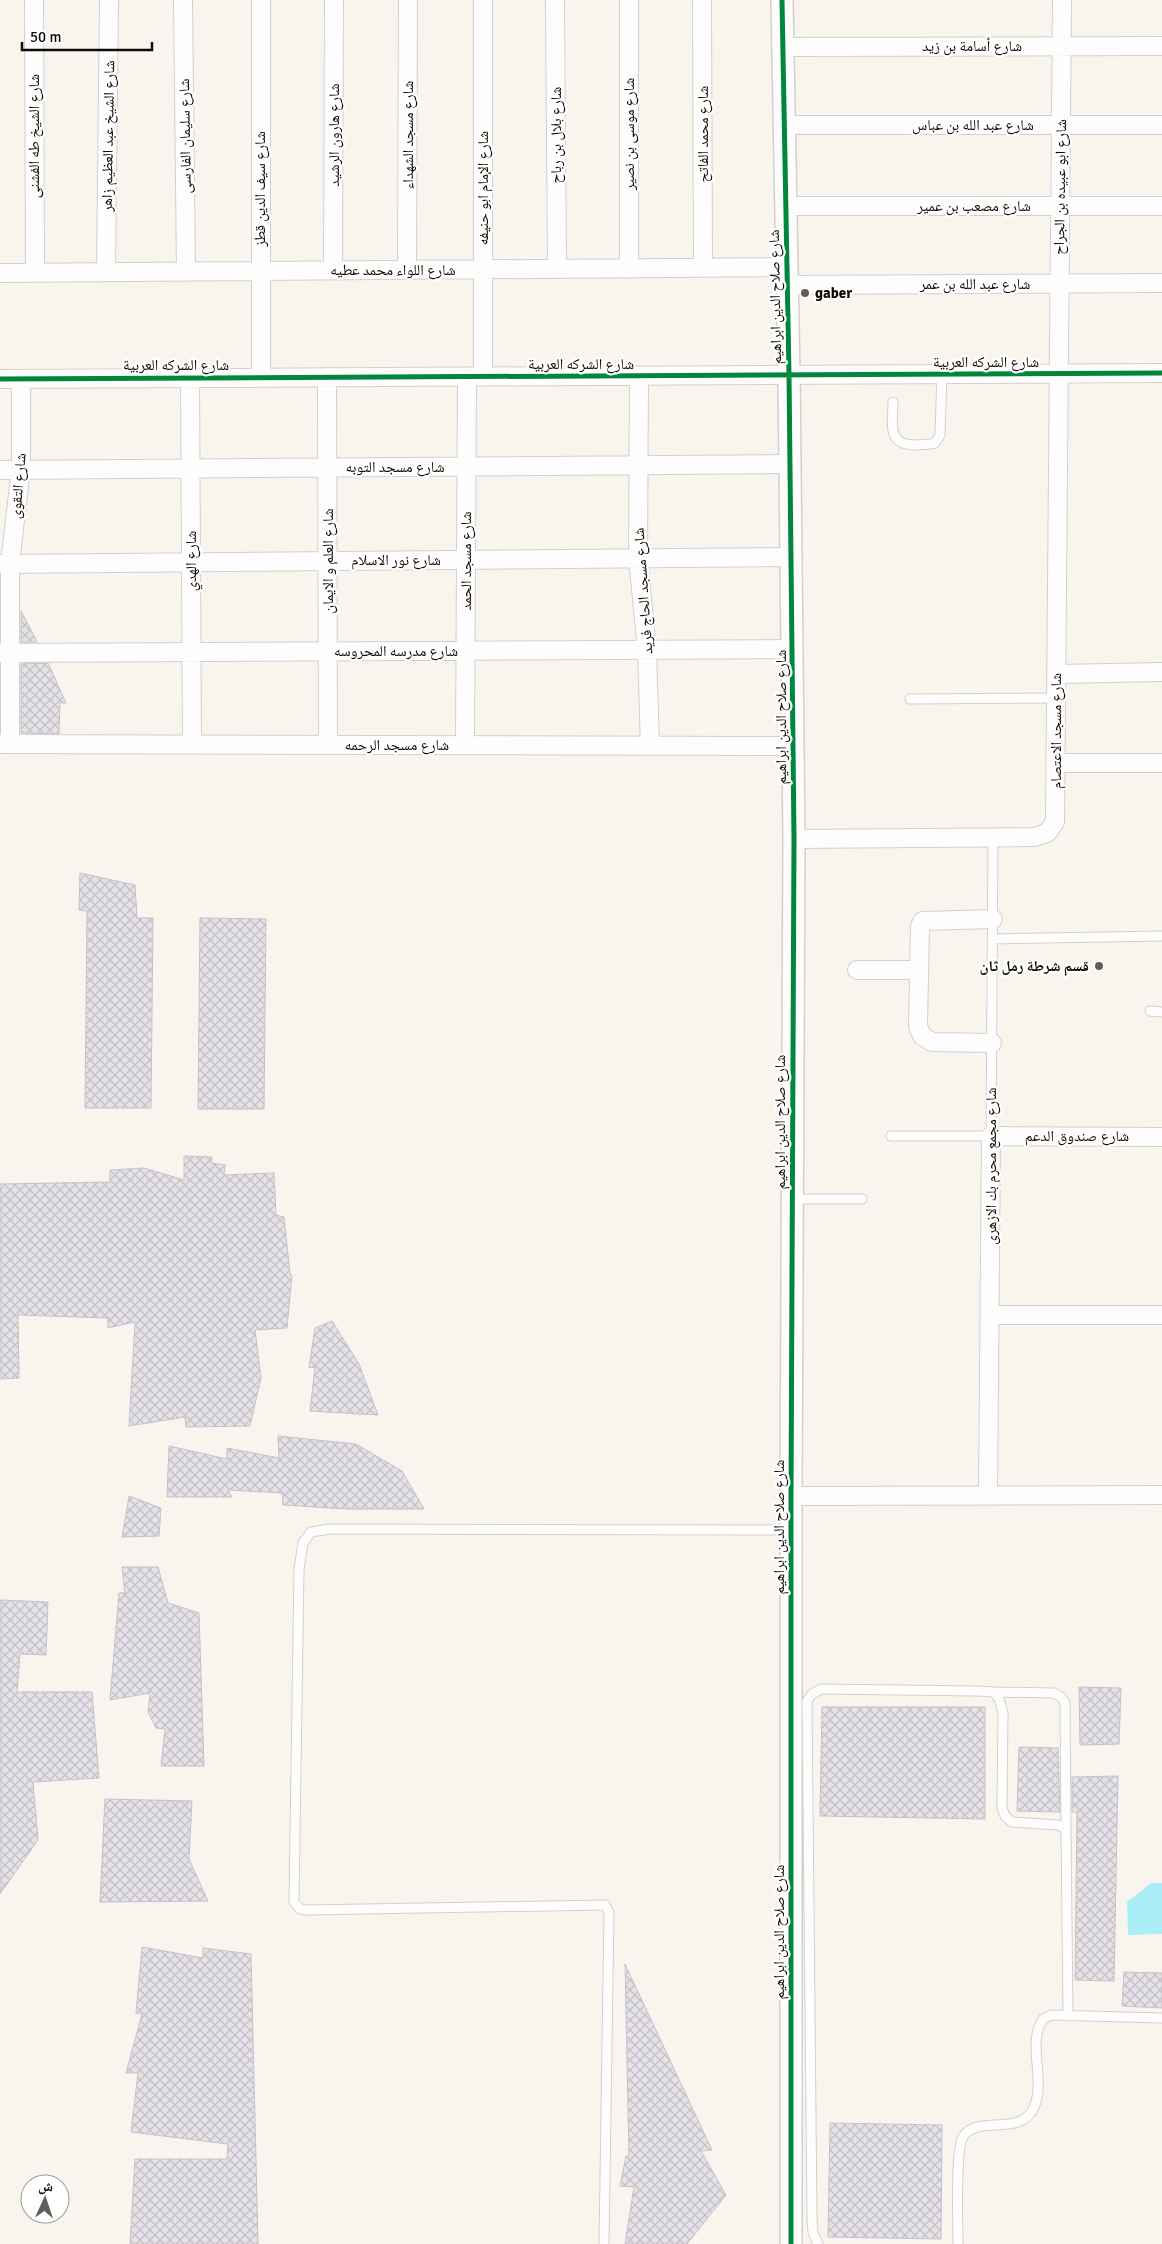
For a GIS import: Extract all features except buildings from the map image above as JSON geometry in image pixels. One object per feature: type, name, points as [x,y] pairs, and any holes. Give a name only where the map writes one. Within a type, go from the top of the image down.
[{"type":"street","name":"شارع الشيخ طه الفشنى","points":[[34,0],[35,273]]},
{"type":"street","name":"شارع الشيخ عبد العظيم زاهر","points":[[106,272],[109,0]]},
{"type":"street","name":"شارع سليمان الفارسى","points":[[183,0],[186,272]]},
{"type":"street","name":"شارع سيف الدين قطز","points":[[261,0],[261,378]]},
{"type":"street","name":"شارع هارون الرشيد","points":[[333,270],[334,0]]},
{"type":"street","name":"شارع مسجد الشهداء","points":[[407,270],[408,0]]},
{"type":"street","name":"شارع الإمام ابو حنيفه","points":[[475,377],[483,270],[483,0]]},
{"type":"street","name":"شارع بلال بن رباح","points":[[555,0],[557,269]]},
{"type":"street","name":"شارع موسى بن نصير","points":[[629,0],[629,269]]},
{"type":"street","name":"شارع محمد الفاتح","points":[[702,0],[703,268]]},
{"type":"street","name":"شارع صلاح الدين ابراهيم","points":[[782,0],[794,746],[791,2244]]},
{"type":"street","name":"شارع ابو عبيده بن الجراح","points":[[1058,374],[1062,0]]},
{"type":"street","name":"شارع أسامة بن زيد","points":[[783,47],[1162,46]]},
{"type":"street","name":"شارع عبد الله بن عباس","points":[[784,125],[1162,125]]},
{"type":"street","name":"شارع مصعب بن عمير","points":[[786,206],[1162,206]]},
{"type":"street","name":"شارع اللواء محمد عطيه","points":[[0,273],[703,268],[787,276]]},
{"type":"street","name":"شارع عبد الله بن عمر","points":[[787,276],[1059,283],[1162,283]]},
{"type":"street","name":"شارع الشركه العربية","points":[[0,379],[1162,373]]},
{"type":"street","name":"شارع مسجد الاعتصام","points":[[794,839],[1034,837],[1041,836],[1052,828],[1056,815],[1058,374]]},
{"type":"street","name":"شارع مسجد الحاج فريد","points":[[639,376],[638,558],[647,650],[650,746]]},
{"type":"street","name":"شارع العلم و الايمان","points":[[327,377],[328,744]]},
{"type":"street","name":"شارع مسجد الحمد","points":[[464,745],[466,466],[475,377]]},
{"type":"street","name":"شارع التقوى","points":[[5,744],[5,563],[21,469],[21,378]]},
{"type":"street","name":"شارع الهدي","points":[[190,378],[192,744]]},
{"type":"street","name":"شارع مسجد التوبه","points":[[0,470],[790,464]]},
{"type":"street","name":"شارع نور الاسلام","points":[[5,563],[792,557]]},
{"type":"street","name":"شارع مدرسه المحروسه","points":[[4,653],[793,649]]},
{"type":"street","points":[[1057,674],[1162,672]]},
{"type":"street","name":"شارع مسجد الرحمه","points":[[5,744],[794,746]]},
{"type":"street","points":[[1056,763],[1162,763]]},
{"type":"street","points":[[992,1043],[932,1042],[922,1036],[918,1026],[920,926],[923,922],[993,919]]},
{"type":"street","points":[[857,970],[919,970]]},
{"type":"street","name":"شارع صندوق الدعم","points":[[991,1136],[1162,1137]]},
{"type":"street","name":"شارع مجمع محرم بك الازهرى","points":[[988,1495],[991,1136]]},
{"type":"street","points":[[990,1315],[1162,1315]]},
{"type":"street","points":[[791,1496],[1162,1495]]},
{"type":"lane","points":[[893,402],[893,434],[898,441],[905,445],[935,443],[940,435],[942,374]]},
{"type":"lane","points":[[910,699],[1056,698]]},
{"type":"lane","name":"شارع مجمع محرم بك الازهرى","points":[[991,1136],[993,838]]},
{"type":"lane","points":[[992,939],[1162,936]]},
{"type":"lane","points":[[1150,1011],[1162,1012]]},
{"type":"lane","points":[[891,1136],[991,1136]]},
{"type":"lane","points":[[792,1199],[862,1199]]},
{"type":"lane","points":[[604,2244],[609,1912],[605,1905],[307,1910],[300,1909],[294,1902],[299,1569],[303,1543],[311,1532],[330,1529],[791,1530]]},
{"type":"lane","points":[[818,2244],[813,2232],[812,2218],[807,1701],[812,1694],[821,1689],[1054,1693],[1061,1697],[1065,1703],[1068,2016]]},
{"type":"lane","points":[[994,1692],[999,1699],[1003,1713],[1002,1808],[1005,1816],[1012,1822],[1058,1825],[1066,1829]]},
{"type":"lane","points":[[958,2244],[959,2154],[963,2137],[970,2130],[981,2126],[1009,2125],[1026,2118],[1035,2106],[1037,2094],[1038,2027],[1046,2016],[1162,2018]]},
{"type":"water","points":[[1151,1883],[1162,1883],[1162,1934],[1128,1935],[1127,1902]]},
{"type":"cycle path","points":[[782,0],[789,375],[794,839],[791,1496],[791,2244]]},
{"type":"cycle path","points":[[0,379],[1162,373]]},
{"type":"place","name":"gaber","points":[[805,293]]},
{"type":"place","name":"قسم شرطة رمل ثان","points":[[1099,966]]}]
